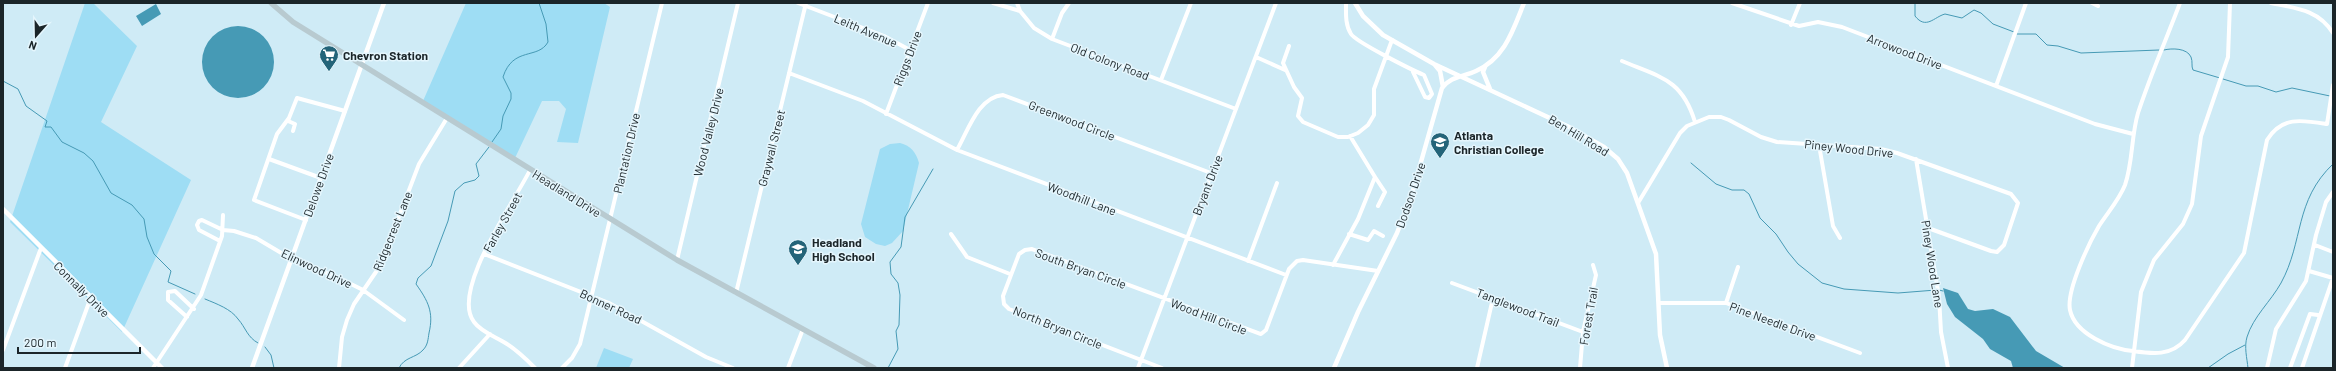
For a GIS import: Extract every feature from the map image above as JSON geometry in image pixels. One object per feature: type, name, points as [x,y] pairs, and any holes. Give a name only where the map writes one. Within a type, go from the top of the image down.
[{"type":"main road","name":"Headland Drive","points":[[271,3],[293,22],[610,220],[677,260],[874,368]]},
{"type":"street","name":"Delowe Drive","points":[[252,368],[384,3]]},
{"type":"street","name":"Plantation Drive","points":[[562,368],[577,351],[592,295],[662,3]]},
{"type":"street","name":"Wood Valley Drive","points":[[677,260],[738,3]]},
{"type":"street","name":"Leith Avenue","points":[[798,3],[806,4],[884,36],[910,50]]},
{"type":"street","name":"Riggs Drive","points":[[886,114],[928,3]]},
{"type":"street","points":[[993,3],[1020,11]]},
{"type":"street","name":"Old Colony Road","points":[[1017,3],[1020,11],[1034,28],[1052,39],[1236,109]]},
{"type":"street","points":[[1052,39],[1062,13],[1069,3]]},
{"type":"street","points":[[1161,80],[1191,3]]},
{"type":"street","name":"Bryant Drive","points":[[1138,368],[1276,3]]},
{"type":"street","points":[[1346,3],[1346,23],[1350,33],[1355,39],[1413,72],[1424,75],[1432,94],[1429,98],[1425,97],[1413,72]]},
{"type":"street","name":"Ben Hill Road","points":[[1355,3],[1372,26],[1392,40],[1434,64],[1541,112],[1604,147],[1624,166],[1656,254],[1660,335],[1667,368]]},
{"type":"street","points":[[1443,86],[1449,80],[1463,76],[1485,66],[1503,51],[1524,3]]},
{"type":"street","name":"Arrowood Drive","points":[[1732,3],[1740,4],[1799,26],[1818,22],[1830,23],[2076,116],[2133,134]]},
{"type":"street","points":[[1792,24],[1800,3]]},
{"type":"street","points":[[1996,86],[2026,3]]},
{"type":"street","points":[[2092,3],[2098,6]]},
{"type":"street","points":[[2180,3],[2138,112],[2125,185],[2092,239],[2069,303],[2075,321],[2095,339],[2113,348],[2133,352],[2163,353],[2173,350],[2185,340],[2244,253],[2267,140],[2276,128],[2286,122],[2302,120],[2327,124],[2333,85]]},
{"type":"street","points":[[2132,368],[2138,302],[2150,268],[2160,251],[2183,224],[2192,204],[2201,136],[2228,57],[2230,3]]},
{"type":"street","points":[[2271,3],[2313,13],[2324,22],[2333,33]]},
{"type":"street","name":"Graywall Street","points":[[736,293],[806,4]]},
{"type":"street","points":[[1289,46],[1283,63],[1294,87],[1302,98],[1298,116],[1303,122],[1338,137],[1350,136],[1358,133],[1368,125],[1374,115],[1374,89],[1392,40]]},
{"type":"street","points":[[1256,57],[1285,70]]},
{"type":"street","points":[[1622,61],[1663,78],[1675,85],[1688,101],[1695,122]]},
{"type":"street","points":[[1434,64],[1440,71],[1443,86]]},
{"type":"street","points":[[1485,66],[1483,72],[1490,89]]},
{"type":"street","name":"Woodhill Lane","points":[[789,73],[863,101],[957,150],[1286,275]]},
{"type":"street","name":"Dodson Drive","points":[[1334,368],[1358,312],[1397,233],[1411,198],[1443,86]]},
{"type":"street","name":"Greenwood Circle","points":[[957,150],[983,104],[992,97],[1003,95],[1211,173]]},
{"type":"street","points":[[306,220],[254,200],[281,127],[289,118],[297,98],[345,112]]},
{"type":"street","name":"Piney Wood Drive","points":[[1638,203],[1680,133],[1695,122],[1709,117],[1721,117],[1769,140],[1881,149],[1916,159],[2011,194],[2018,203],[2004,245],[1997,252],[1928,228]]},
{"type":"street","points":[[289,118],[288,121],[295,124],[293,131]]},
{"type":"street","name":"Ridgecrest Lane","points":[[339,368],[342,337],[348,320],[363,290],[380,266],[419,164],[447,118]]},
{"type":"street","points":[[1350,136],[1385,192],[1378,206]]},
{"type":"street","points":[[1819,145],[1833,226],[1840,238]]},
{"type":"street","points":[[269,159],[321,178]]},
{"type":"street","name":"Piney Wood Lane","points":[[1916,159],[1939,297],[1943,343],[1948,368]]},
{"type":"street","name":"Farley Street","points":[[530,170],[494,232],[484,254],[468,300],[469,314],[474,322],[490,334],[518,351],[535,368]]},
{"type":"street","points":[[1333,265],[1358,219],[1375,177]]},
{"type":"street","points":[[1248,261],[1278,183]]},
{"type":"street","points":[[2268,368],[2276,329],[2298,296],[2309,271],[2316,235],[2326,202],[2333,192]]},
{"type":"street","name":"Connally Drive","points":[[3,209],[162,368]]},
{"type":"street","points":[[153,368],[194,309],[201,295],[220,241],[223,230],[223,215]]},
{"type":"street","name":"Elinwood Drive","points":[[220,241],[199,230],[197,223],[202,220],[223,230],[234,231],[256,238],[292,258],[363,290],[404,320]]},
{"type":"street","points":[[1349,234],[1368,240],[1374,231],[1383,236]]},
{"type":"street","points":[[951,234],[967,257],[1010,274]]},
{"type":"street","points":[[2315,245],[2333,252]]},
{"type":"street","points":[[3,350],[41,248]]},
{"type":"street","name":"South Bryan Circle","points":[[1010,274],[1019,254],[1025,250],[1032,249],[1164,299]]},
{"type":"street","name":"Bonner Road","points":[[484,254],[592,295],[625,311],[706,357],[733,368]]},
{"type":"street","points":[[1286,275],[1289,269],[1297,261],[1303,260],[1378,272]]},
{"type":"street","name":"Forest Trail","points":[[1580,368],[1583,332],[1596,275],[1593,265]]},
{"type":"street","points":[[1726,303],[1738,268]]},
{"type":"street","points":[[2302,368],[2320,318],[2318,315],[2333,278],[2309,271]]},
{"type":"street","name":"North Bryan Circle","points":[[1010,274],[1003,296],[1004,304],[1009,309],[1162,368]]},
{"type":"street","name":"Wood Hill Circle","points":[[1164,299],[1261,334],[1266,330],[1286,275]]},
{"type":"street","name":"Tanglewood Trail","points":[[1452,283],[1583,332]]},
{"type":"street","points":[[187,317],[168,300],[168,292],[174,291],[194,309]]},
{"type":"street","points":[[65,368],[91,298]]},
{"type":"street","points":[[1477,368],[1493,298]]},
{"type":"street","name":"Pine Needle Drive","points":[[1659,303],[1726,303],[1860,353]]},
{"type":"street","points":[[2290,368],[2310,314],[2318,315]]},
{"type":"street","points":[[788,368],[803,329]]},
{"type":"street","points":[[459,368],[490,334]]},
{"type":"shaded area","points":[[85,3],[93,3],[137,46],[101,122],[191,180],[122,332],[10,222]]},
{"type":"shaded area","points":[[466,3],[604,3],[610,7],[578,143],[557,142],[566,109],[559,101],[542,101],[515,158],[423,101]]},
{"type":"shaded area","points":[[156,4],[161,14],[142,26],[136,16]]},
{"type":"shaded area","points":[[238,26],[258,32],[268,42],[274,62],[268,82],[258,92],[238,98],[218,92],[208,82],[202,62],[208,42],[218,32]]},
{"type":"shaded area","points":[[900,143],[912,150],[919,163],[903,231],[892,243],[885,246],[876,244],[865,237],[861,224],[880,149],[890,144]]},
{"type":"shaded area","points":[[1943,288],[1958,293],[1968,309],[1975,311],[1993,309],[2010,317],[2036,351],[2065,368],[2013,368],[2011,361],[1990,349],[1983,339],[1955,317],[1947,304]]},
{"type":"shaded area","points":[[604,348],[633,359],[629,368],[596,368]]},
{"type":"waterway","points":[[492,142],[501,129],[503,116],[511,99],[511,93],[503,77],[507,67],[519,57],[538,51],[548,42],[546,24],[539,3]]},
{"type":"waterway","points":[[1915,3],[1915,16],[1923,22],[1930,21],[1945,14],[1962,18],[1974,10],[1981,13],[1993,24],[2014,32]]},
{"type":"waterway","points":[[2017,34],[2036,34],[2047,45],[2058,46],[2081,53],[2159,50]]},
{"type":"waterway","points":[[2164,50],[2183,50],[2191,57],[2193,70],[2220,78]]},
{"type":"waterway","points":[[2223,79],[2246,86],[2258,86],[2276,92],[2292,88],[2330,96]]},
{"type":"waterway","points":[[3,81],[18,89],[26,106],[47,121],[45,127],[51,127],[62,142],[84,153],[93,161],[111,193],[132,205],[144,219],[147,237],[154,254],[171,271],[168,282],[195,294]]},
{"type":"waterway","points":[[399,368],[401,364],[420,353],[427,344],[431,319],[429,307],[427,301],[416,284],[418,278],[431,266],[448,221],[455,191],[464,183],[475,180],[479,176],[476,164],[489,147]]},
{"type":"waterway","points":[[1691,163],[1716,184],[1732,190],[1744,190],[1749,194],[1760,218],[1776,234],[1798,264],[1822,283],[1844,289],[1898,293],[1936,290]]},
{"type":"waterway","points":[[2248,368],[2246,352],[2247,337],[2253,323],[2281,283],[2293,252],[2305,207],[2321,178],[2333,164]]},
{"type":"waterway","points":[[888,368],[898,349],[896,331],[899,325],[900,295],[898,283],[891,274],[890,262],[901,247],[905,217],[933,169]]},
{"type":"waterway","points":[[1939,290],[1943,291]]},
{"type":"waterway","points":[[205,299],[232,312],[241,322],[251,338],[258,343]]},
{"type":"waterway","points":[[2208,368],[2228,354],[2245,345]]},
{"type":"waterway","points":[[265,347],[271,355],[274,368]]},
{"type":"place","name":"Chevron Station","points":[[329,72]]},
{"type":"place","name":"Atlanta Christian College","points":[[1440,159]]},
{"type":"place","name":"Headland High School","points":[[798,266]]}]
